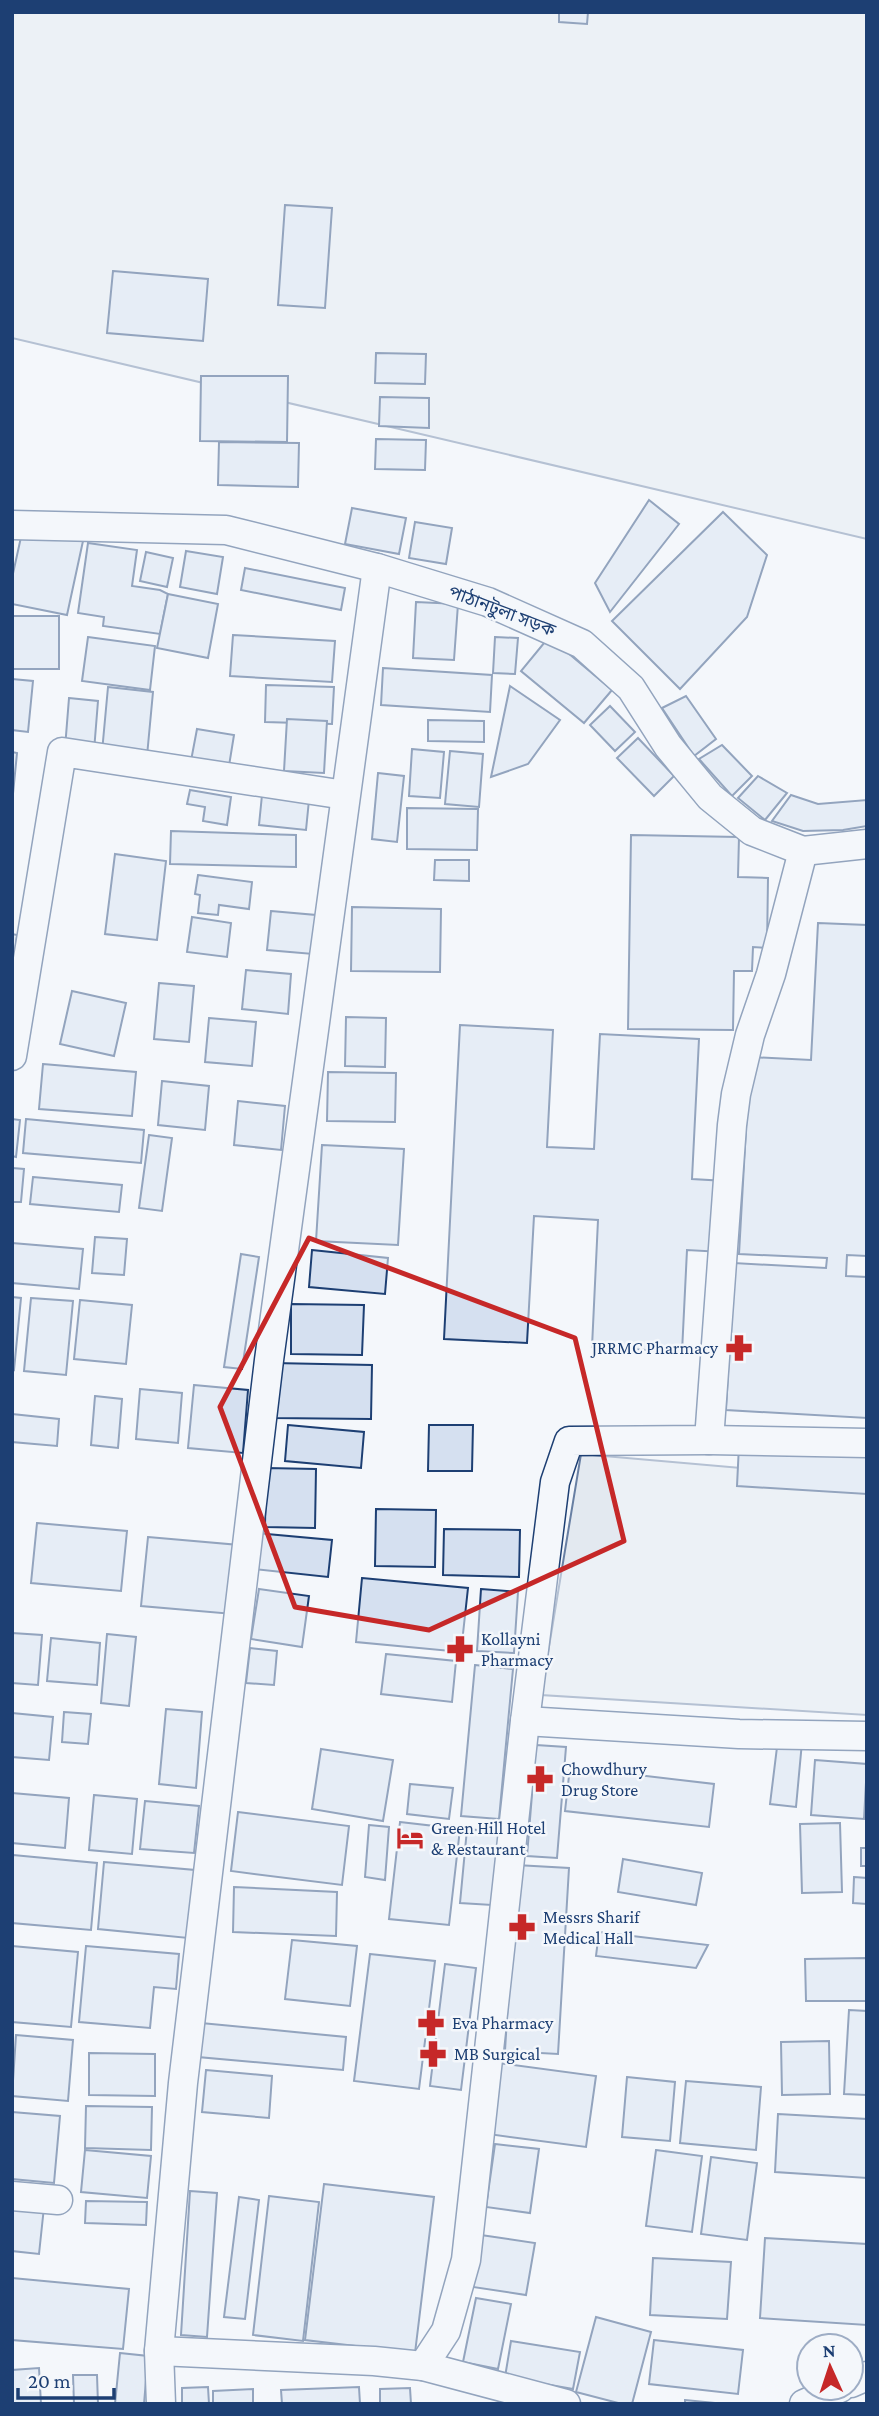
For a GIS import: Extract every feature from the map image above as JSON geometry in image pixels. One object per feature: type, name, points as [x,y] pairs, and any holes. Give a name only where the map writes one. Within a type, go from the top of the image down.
[{"type":"street","name":"পাঠানটুলা সড়ক","points":[[12,525],[226,530],[377,568],[488,602],[582,644],[631,688],[668,746],[710,797],[752,831],[803,851],[867,844]]},
{"type":"street","points":[[161,2404],[159,2351],[189,2028],[267,1374],[377,568]]},
{"type":"street","points":[[12,1056],[62,752],[345,795]]},
{"type":"street","points":[[709,1440],[736,1094],[750,1035],[771,974],[803,851]]},
{"type":"street","points":[[423,2366],[446,2331],[466,2260],[525,1721],[555,1482],[569,1441],[867,1443]]},
{"type":"street","points":[[525,1721],[739,1734],[867,1736]]},
{"type":"street","points":[[12,2196],[58,2200]]},
{"type":"street","points":[[159,2351],[374,2361],[423,2366],[566,2404]]},
{"type":"highlighted area","points":[[309,1238],[575,1338],[624,1541],[429,1630],[295,1607],[220,1407]]},
{"type":"shaded area","points":[[12,12],[867,12],[867,539],[12,338]]},
{"type":"shaded area","points":[[581,1454],[867,1479],[867,1715],[541,1695]]},
{"type":"building","points":[[559,12],[588,12],[587,24],[559,22]]},
{"type":"building","points":[[285,205],[332,208],[325,308],[278,305]]},
{"type":"building","points":[[113,271],[208,279],[203,341],[107,333]]},
{"type":"building","points":[[376,353],[426,354],[425,384],[375,383]]},
{"type":"building","points":[[201,376],[288,376],[287,442],[200,441]]},
{"type":"building","points":[[380,397],[429,398],[429,428],[379,426]]},
{"type":"building","points":[[376,439],[426,440],[425,470],[375,469]]},
{"type":"building","points":[[219,442],[299,443],[298,487],[218,485]]},
{"type":"building","points":[[649,500],[679,524],[610,612],[595,583]]},
{"type":"building","points":[[352,508],[406,518],[399,554],[345,544]]},
{"type":"building","points":[[723,512],[767,555],[747,617],[680,689],[612,621]]},
{"type":"building","points":[[415,522],[452,528],[446,564],[409,558]]},
{"type":"building","points":[[23,528],[83,541],[67,615],[12,604],[12,578]]},
{"type":"building","points":[[88,543],[137,550],[132,586],[160,590],[168,594],[160,634],[103,626],[104,617],[78,613]]},
{"type":"building","points":[[186,551],[223,557],[217,594],[180,587]]},
{"type":"building","points":[[146,552],[173,558],[167,587],[140,581]]},
{"type":"building","points":[[245,568],[345,588],[341,610],[241,590]]},
{"type":"building","points":[[168,594],[218,604],[208,658],[157,648]]},
{"type":"building","points":[[416,602],[458,604],[454,660],[413,658]]},
{"type":"building","points":[[12,616],[59,616],[59,669],[12,669]]},
{"type":"building","points":[[233,635],[335,641],[332,682],[230,676]]},
{"type":"building","points":[[88,637],[155,646],[150,690],[82,681]]},
{"type":"building","points":[[495,637],[518,638],[515,674],[493,673]]},
{"type":"building","points":[[549,637],[612,690],[584,723],[521,671]]},
{"type":"building","points":[[383,668],[492,675],[490,712],[381,705]]},
{"type":"building","points":[[12,679],[33,681],[28,732],[12,730]]},
{"type":"building","points":[[266,685],[334,687],[332,724],[265,722]]},
{"type":"building","points":[[510,686],[560,720],[528,764],[491,777]]},
{"type":"building","points":[[108,687],[153,692],[147,756],[102,752]]},
{"type":"building","points":[[686,696],[716,739],[694,756],[662,708]]},
{"type":"building","points":[[69,698],[98,701],[94,751],[65,748]]},
{"type":"building","points":[[610,706],[635,732],[615,751],[590,725]]},
{"type":"building","points":[[287,719],[327,721],[324,773],[284,771]]},
{"type":"building","points":[[428,720],[484,721],[484,742],[428,741]]},
{"type":"building","points":[[197,729],[234,735],[228,772],[190,766]]},
{"type":"building","points":[[638,738],[674,776],[654,796],[617,758]]},
{"type":"building","points":[[722,745],[752,776],[732,796],[699,759]]},
{"type":"building","points":[[412,749],[444,752],[440,798],[409,796]]},
{"type":"building","points":[[450,751],[483,754],[479,807],[445,804]]},
{"type":"building","points":[[12,752],[17,753],[12,804]]},
{"type":"building","points":[[378,773],[404,776],[397,842],[372,839]]},
{"type":"building","points":[[758,776],[787,793],[765,820],[738,798]]},
{"type":"building","points":[[190,790],[231,797],[227,825],[203,821],[205,807],[187,804]]},
{"type":"building","points":[[262,795],[309,800],[306,830],[259,825]]},
{"type":"building","points":[[791,795],[818,804],[867,800],[867,826],[843,830],[803,831],[772,821]]},
{"type":"building","points":[[407,808],[478,809],[477,850],[407,849]]},
{"type":"building","points":[[171,831],[296,835],[296,867],[170,864]]},
{"type":"building","points":[[631,835],[739,837],[738,877],[768,878],[767,948],[753,947],[752,971],[734,971],[733,1030],[628,1029]]},
{"type":"building","points":[[115,854],[166,861],[157,940],[105,934]]},
{"type":"building","points":[[435,860],[469,860],[469,881],[434,880]]},
{"type":"building","points":[[198,875],[252,882],[249,909],[219,905],[218,915],[198,913],[200,895],[195,894]]},
{"type":"building","points":[[352,907],[441,909],[440,972],[351,971]]},
{"type":"building","points":[[271,911],[316,915],[313,954],[267,950]]},
{"type":"building","points":[[192,917],[231,923],[227,957],[187,952]]},
{"type":"building","points":[[818,923],[867,925],[867,1256],[847,1255],[846,1276],[867,1277],[867,1418],[726,1410],[734,1263],[826,1268],[827,1258],[739,1254],[750,1057],[811,1060]]},
{"type":"building","points":[[12,934],[17,935],[14,962],[12,962]]},
{"type":"building","points":[[246,970],[291,974],[288,1014],[242,1009]]},
{"type":"building","points":[[159,983],[194,986],[189,1042],[154,1039]]},
{"type":"building","points":[[72,991],[126,1003],[114,1056],[60,1044]]},
{"type":"building","points":[[346,1017],[386,1018],[385,1067],[345,1066]]},
{"type":"building","points":[[209,1018],[256,1022],[252,1066],[205,1062]]},
{"type":"building","points":[[460,1025],[553,1030],[547,1147],[594,1149],[600,1034],[699,1039],[692,1179],[726,1181],[722,1252],[687,1250],[682,1352],[592,1347],[598,1220],[534,1216],[527,1343],[444,1339]]},
{"type":"building","points":[[43,1064],[136,1072],[132,1116],[39,1109]]},
{"type":"building","points":[[328,1072],[396,1073],[395,1122],[327,1121]]},
{"type":"building","points":[[162,1081],[209,1086],[205,1130],[158,1125]]},
{"type":"building","points":[[238,1101],[285,1106],[281,1150],[234,1145]]},
{"type":"building","points":[[12,1119],[20,1120],[16,1157],[12,1156]]},
{"type":"building","points":[[26,1119],[144,1130],[141,1163],[23,1153]]},
{"type":"building","points":[[149,1135],[172,1138],[162,1211],[139,1208]]},
{"type":"building","points":[[322,1145],[404,1149],[398,1245],[316,1241]]},
{"type":"building","points":[[12,1168],[24,1169],[21,1202],[12,1202]]},
{"type":"building","points":[[33,1177],[122,1185],[119,1212],[30,1204]]},
{"type":"building","points":[[95,1237],[127,1239],[124,1275],[92,1273]]},
{"type":"building","points":[[12,1243],[83,1249],[79,1289],[12,1283]]},
{"type":"building","points":[[312,1250],[388,1258],[385,1294],[309,1287]]},
{"type":"building","points":[[241,1254],[259,1257],[242,1369],[224,1367]]},
{"type":"building","points":[[12,1297],[21,1298],[14,1370],[12,1369]]},
{"type":"building","points":[[31,1298],[73,1301],[66,1375],[24,1371]]},
{"type":"building","points":[[80,1300],[132,1305],[126,1364],[74,1359]]},
{"type":"building","points":[[291,1304],[364,1305],[362,1355],[291,1354]]},
{"type":"building","points":[[273,1363],[372,1365],[371,1419],[272,1418]]},
{"type":"building","points":[[194,1385],[248,1390],[243,1453],[188,1448]]},
{"type":"building","points":[[140,1389],[182,1393],[178,1443],[136,1439]]},
{"type":"building","points":[[95,1396],[122,1399],[118,1448],[91,1445]]},
{"type":"building","points":[[12,1414],[59,1419],[57,1446],[12,1442]]},
{"type":"building","points":[[288,1425],[364,1432],[361,1468],[285,1461]]},
{"type":"building","points":[[429,1425],[473,1425],[472,1471],[428,1471]]},
{"type":"building","points":[[739,1445],[867,1453],[867,1494],[737,1486]]},
{"type":"building","points":[[266,1468],[316,1469],[315,1528],[265,1527]]},
{"type":"building","points":[[376,1509],[436,1510],[435,1567],[375,1566]]},
{"type":"building","points":[[37,1523],[127,1531],[121,1591],[31,1583]]},
{"type":"building","points":[[444,1529],[520,1530],[519,1577],[443,1575]]},
{"type":"building","points":[[256,1533],[332,1540],[328,1577],[253,1569]]},
{"type":"building","points":[[148,1537],[239,1545],[233,1614],[141,1606]]},
{"type":"building","points":[[362,1578],[468,1588],[461,1652],[356,1642]]},
{"type":"building","points":[[259,1589],[309,1596],[302,1647],[251,1639]]},
{"type":"building","points":[[481,1589],[518,1592],[514,1653],[477,1651]]},
{"type":"building","points":[[12,1633],[42,1635],[38,1685],[12,1683]]},
{"type":"building","points":[[107,1634],[136,1637],[129,1706],[101,1703]]},
{"type":"building","points":[[51,1638],[100,1643],[97,1685],[47,1681]]},
{"type":"building","points":[[250,1648],[277,1651],[274,1685],[246,1683]]},
{"type":"building","points":[[386,1654],[456,1661],[452,1702],[381,1694]]},
{"type":"building","points":[[475,1665],[513,1669],[499,1819],[461,1816]]},
{"type":"building","points":[[166,1709],[202,1712],[196,1788],[159,1784]]},
{"type":"building","points":[[64,1712],[91,1714],[88,1744],[62,1742]]},
{"type":"building","points":[[12,1713],[53,1717],[49,1760],[12,1757]]},
{"type":"building","points":[[778,1739],[802,1742],[796,1807],[770,1804]]},
{"type":"building","points":[[536,1745],[566,1747],[557,1858],[527,1856]]},
{"type":"building","points":[[321,1749],[393,1760],[383,1821],[312,1809]]},
{"type":"building","points":[[815,1760],[867,1764],[864,1819],[811,1815]]},
{"type":"building","points":[[570,1767],[714,1784],[709,1827],[565,1811]]},
{"type":"building","points":[[410,1784],[453,1788],[449,1819],[407,1814]]},
{"type":"building","points":[[12,1793],[69,1798],[65,1848],[12,1843]]},
{"type":"building","points":[[94,1795],[137,1799],[132,1854],[89,1850]]},
{"type":"building","points":[[145,1801],[199,1806],[194,1853],[140,1849]]},
{"type":"building","points":[[238,1812],[349,1826],[342,1885],[231,1871]]},
{"type":"building","points":[[400,1822],[460,1829],[449,1925],[389,1919]]},
{"type":"building","points":[[840,1823],[842,1892],[802,1893],[800,1824]]},
{"type":"building","points":[[369,1825],[389,1827],[385,1880],[365,1877]]},
{"type":"building","points":[[467,1829],[499,1832],[492,1905],[460,1903]]},
{"type":"building","points":[[861,1848],[867,1848],[867,1866],[861,1866]]},
{"type":"building","points":[[13,1855],[97,1863],[91,1930],[12,1923]]},
{"type":"building","points":[[623,1859],[702,1873],[696,1905],[618,1892]]},
{"type":"building","points":[[104,1862],[195,1870],[188,1938],[98,1929]]},
{"type":"building","points":[[516,1865],[569,1868],[558,2054],[505,2051]]},
{"type":"building","points":[[854,1877],[867,1878],[867,1904],[853,1903]]},
{"type":"building","points":[[234,1887],[337,1892],[336,1936],[233,1932]]},
{"type":"building","points":[[599,1932],[708,1945],[696,1968],[596,1956]]},
{"type":"building","points":[[292,1940],[357,1946],[350,2006],[285,1999]]},
{"type":"building","points":[[12,1946],[78,1952],[71,2027],[12,2022]]},
{"type":"building","points":[[86,1946],[179,1954],[176,1989],[154,1987],[150,2028],[79,2022]]},
{"type":"building","points":[[370,1954],[435,1961],[419,2089],[354,2081]]},
{"type":"building","points":[[867,1958],[867,2001],[806,2001],[805,1959]]},
{"type":"building","points":[[445,1964],[476,1968],[461,2090],[430,2086]]},
{"type":"building","points":[[849,2010],[867,2011],[867,2095],[844,2094]]},
{"type":"building","points":[[201,2023],[346,2037],[343,2070],[198,2057]]},
{"type":"building","points":[[16,2035],[73,2040],[68,2101],[12,2096]]},
{"type":"building","points":[[829,2041],[830,2094],[782,2095],[781,2042]]},
{"type":"building","points":[[89,2053],[155,2054],[155,2096],[89,2095]]},
{"type":"building","points":[[498,2063],[596,2076],[586,2147],[488,2134]]},
{"type":"building","points":[[206,2070],[272,2076],[269,2118],[202,2112]]},
{"type":"building","points":[[627,2077],[675,2082],[670,2141],[622,2137]]},
{"type":"building","points":[[686,2081],[761,2087],[756,2150],[680,2143]]},
{"type":"building","points":[[86,2106],[152,2107],[151,2150],[85,2148]]},
{"type":"building","points":[[12,2112],[60,2116],[54,2183],[12,2179]]},
{"type":"building","points":[[778,2114],[867,2119],[867,2178],[775,2172]]},
{"type":"building","points":[[495,2144],[539,2149],[530,2213],[486,2207]]},
{"type":"building","points":[[85,2150],[151,2156],[147,2198],[81,2192]]},
{"type":"building","points":[[656,2150],[702,2156],[692,2232],[646,2226]]},
{"type":"building","points":[[711,2157],[757,2163],[747,2240],[701,2234]]},
{"type":"building","points":[[324,2184],[434,2197],[415,2353],[305,2340]]},
{"type":"building","points":[[190,2191],[217,2193],[207,2337],[181,2335]]},
{"type":"building","points":[[269,2196],[319,2202],[303,2341],[253,2335]]},
{"type":"building","points":[[239,2197],[259,2200],[245,2319],[224,2317]]},
{"type":"building","points":[[86,2201],[147,2202],[146,2225],[85,2223]]},
{"type":"building","points":[[12,2204],[44,2207],[39,2254],[12,2251]]},
{"type":"building","points":[[481,2235],[535,2243],[526,2295],[473,2287]]},
{"type":"building","points":[[765,2238],[867,2244],[867,2325],[760,2318]]},
{"type":"building","points":[[653,2258],[731,2262],[727,2319],[650,2315]]},
{"type":"building","points":[[12,2278],[129,2289],[123,2349],[12,2340]]},
{"type":"building","points":[[476,2298],[511,2304],[498,2369],[463,2362]]},
{"type":"building","points":[[596,2317],[651,2332],[632,2404],[576,2392]]},
{"type":"building","points":[[654,2340],[743,2350],[738,2394],[649,2384]]},
{"type":"building","points":[[511,2341],[580,2352],[573,2389],[505,2377]]},
{"type":"building","points":[[120,2353],[148,2356],[144,2404],[115,2404]]},
{"type":"building","points":[[39,2368],[41,2404],[12,2404],[12,2370]]},
{"type":"building","points":[[73,2375],[97,2375],[98,2404],[74,2404]]},
{"type":"building","points":[[208,2387],[209,2404],[182,2404],[182,2388]]},
{"type":"building","points":[[359,2387],[360,2404],[282,2404],[281,2390]]},
{"type":"building","points":[[410,2388],[411,2404],[380,2404],[380,2389]]},
{"type":"building","points":[[253,2389],[253,2404],[213,2404],[213,2391]]},
{"type":"building","points":[[685,2400],[725,2404],[685,2404]]},
{"type":"place","name":"JRRMC Pharmacy","points":[[739,1348]]},
{"type":"place","name":"Kollayni Pharmacy","points":[[460,1649]]},
{"type":"place","name":"Chowdhury Drug Store","points":[[540,1779]]},
{"type":"place","name":"Green Hill Hotel & Restaurant","points":[[410,1838]]},
{"type":"place","name":"Messrs Sharif Medical Hall","points":[[522,1927]]},
{"type":"place","name":"Eva Pharmacy","points":[[431,2023]]},
{"type":"place","name":"MB Surgical","points":[[433,2054]]}]
